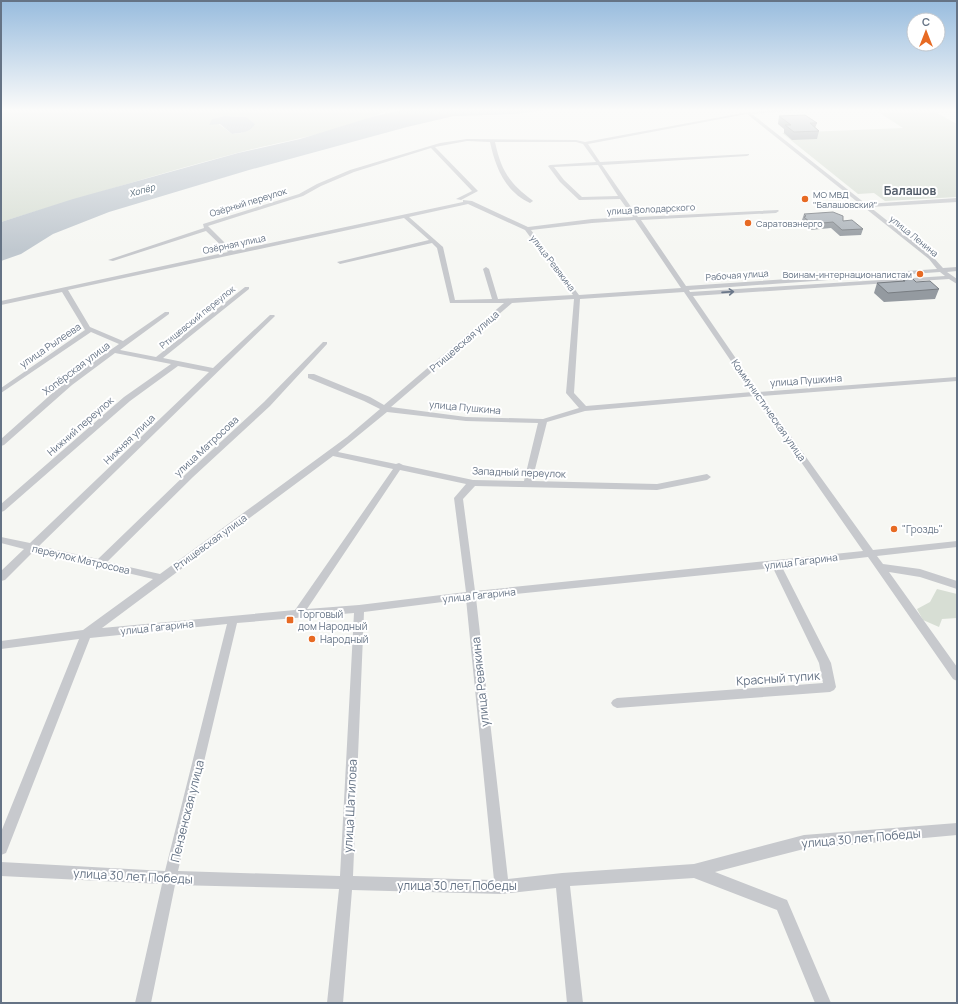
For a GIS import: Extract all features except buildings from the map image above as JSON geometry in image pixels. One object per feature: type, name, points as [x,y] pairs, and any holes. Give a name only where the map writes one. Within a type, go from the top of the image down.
[{"type":"street","name":"Озёрный переулок","points":[[232,254],[207,229],[205,225],[301,195],[319,185],[352,171],[405,156]]},
{"type":"street","name":"улица Ревякина","points":[[441,156],[475,191],[458,199],[470,202],[527,229],[577,296],[570,392],[584,409]]},
{"type":"street","points":[[495,156],[504,179],[517,192],[530,201]]},
{"type":"street","name":"Коммунистическая улица","points":[[593,156],[757,394],[957,676]]},
{"type":"street","points":[[621,197],[581,199],[562,181],[550,166],[731,156]]},
{"type":"street","name":"улица Ленина","points":[[801,156],[931,258],[941,270],[954,276],[957,282]]},
{"type":"street","points":[[864,206],[957,200]]},
{"type":"street","name":"Озёрная улица","points":[[1,303],[470,202]]},
{"type":"street","name":"улица Володарского","points":[[527,229],[592,221],[638,220],[776,211]]},
{"type":"street","name":"Ртищевская улица","points":[[404,216],[440,246],[452,302],[496,302],[577,296],[687,291]]},
{"type":"street","name":"Озёрный переулок","points":[[111,260],[207,229]]},
{"type":"street","points":[[340,262],[433,241]]},
{"type":"street","points":[[486,269],[496,302]]},
{"type":"street","name":"Рабочая улица","points":[[687,291],[957,269]]},
{"type":"street","name":"Рабочая улица","points":[[687,291],[954,276]]},
{"type":"street","name":"Ртищевский переулок","points":[[157,360],[247,288]]},
{"type":"street","points":[[64,289],[87,328],[124,344]]},
{"type":"street","name":"Ртищевская улица","points":[[86,634],[332,453],[510,301]]},
{"type":"street","name":"Хопёрская улица","points":[[1,443],[69,383],[167,313]]},
{"type":"street","name":"Нижняя улица","points":[[1,577],[272,316]]},
{"type":"street","name":"улица Рылеева","points":[[1,391],[91,330]]},
{"type":"street","name":"улица Матросова","points":[[100,563],[190,475],[267,404],[325,343]]},
{"type":"street","points":[[115,351],[214,371]]},
{"type":"street","name":"Нижний переулок","points":[[1,509],[127,399],[176,364]]},
{"type":"street","points":[[311,376],[367,399],[385,409]]},
{"type":"street","name":"улица Пушкина","points":[[584,409],[957,379]]},
{"type":"street","name":"улица Пушкина","points":[[385,409],[466,418],[543,421]]},
{"type":"street","points":[[527,485],[543,421],[584,409]]},
{"type":"street","name":"Западный переулок","points":[[332,453],[400,466],[473,483],[527,485],[606,484],[657,487],[707,477]]},
{"type":"street","points":[[298,614],[400,466]]},
{"type":"street","name":"улица Ревякина","points":[[473,483],[458,498],[471,595],[502,887]]},
{"type":"street","name":"переулок Матросова","points":[[1,540],[162,578]]},
{"type":"street","name":"улица Гагарина","points":[[1,645],[86,634],[234,619],[359,609],[471,595],[957,544]]},
{"type":"street","name":"Красный тупик","points":[[617,703],[830,687],[825,663],[776,564]]},
{"type":"street","points":[[880,567],[920,573],[957,585]]},
{"type":"street","name":"улица Шатилова","points":[[335,1003],[346,884],[359,609]]},
{"type":"street","name":"Пензенская улица","points":[[143,1003],[170,878],[234,619]]},
{"type":"street","points":[[1,848],[86,634]]},
{"type":"street","name":"улица 30 лет Победы","points":[[1,869],[170,878],[346,884],[502,887],[562,880],[694,871],[804,842],[957,829]]},
{"type":"street","points":[[694,871],[782,906],[824,1003]]},
{"type":"street","points":[[562,880],[575,1003]]},
{"type":"shaded area","points":[[1,156],[226,156],[119,186],[1,222]]},
{"type":"shaded area","points":[[810,156],[957,156],[957,197],[885,201],[874,193],[858,194]]},
{"type":"shaded area","points":[[937,589],[957,594],[957,618],[942,619],[939,627],[923,620],[917,609],[930,602]]},
{"type":"water","name":"Хопёр","points":[[228,156],[301,156],[109,212],[53,234],[21,254],[1,261],[1,222],[73,199]]},
{"type":"place","name":"МО МВД \"Балашовский\"","points":[[805,199]]},
{"type":"place","name":"Саратовэнерго","points":[[748,223]]},
{"type":"place","name":"Воинам-интернационалистам","points":[[920,274]]},
{"type":"place","name":"\"Гроздь\"","points":[[894,529]]},
{"type":"place","name":"Торговый дом Народный","points":[[290,620]]},
{"type":"place","name":"Народный","points":[[312,639]]},
{"type":"district","name":"Балашов","points":[[910,190]]}]
